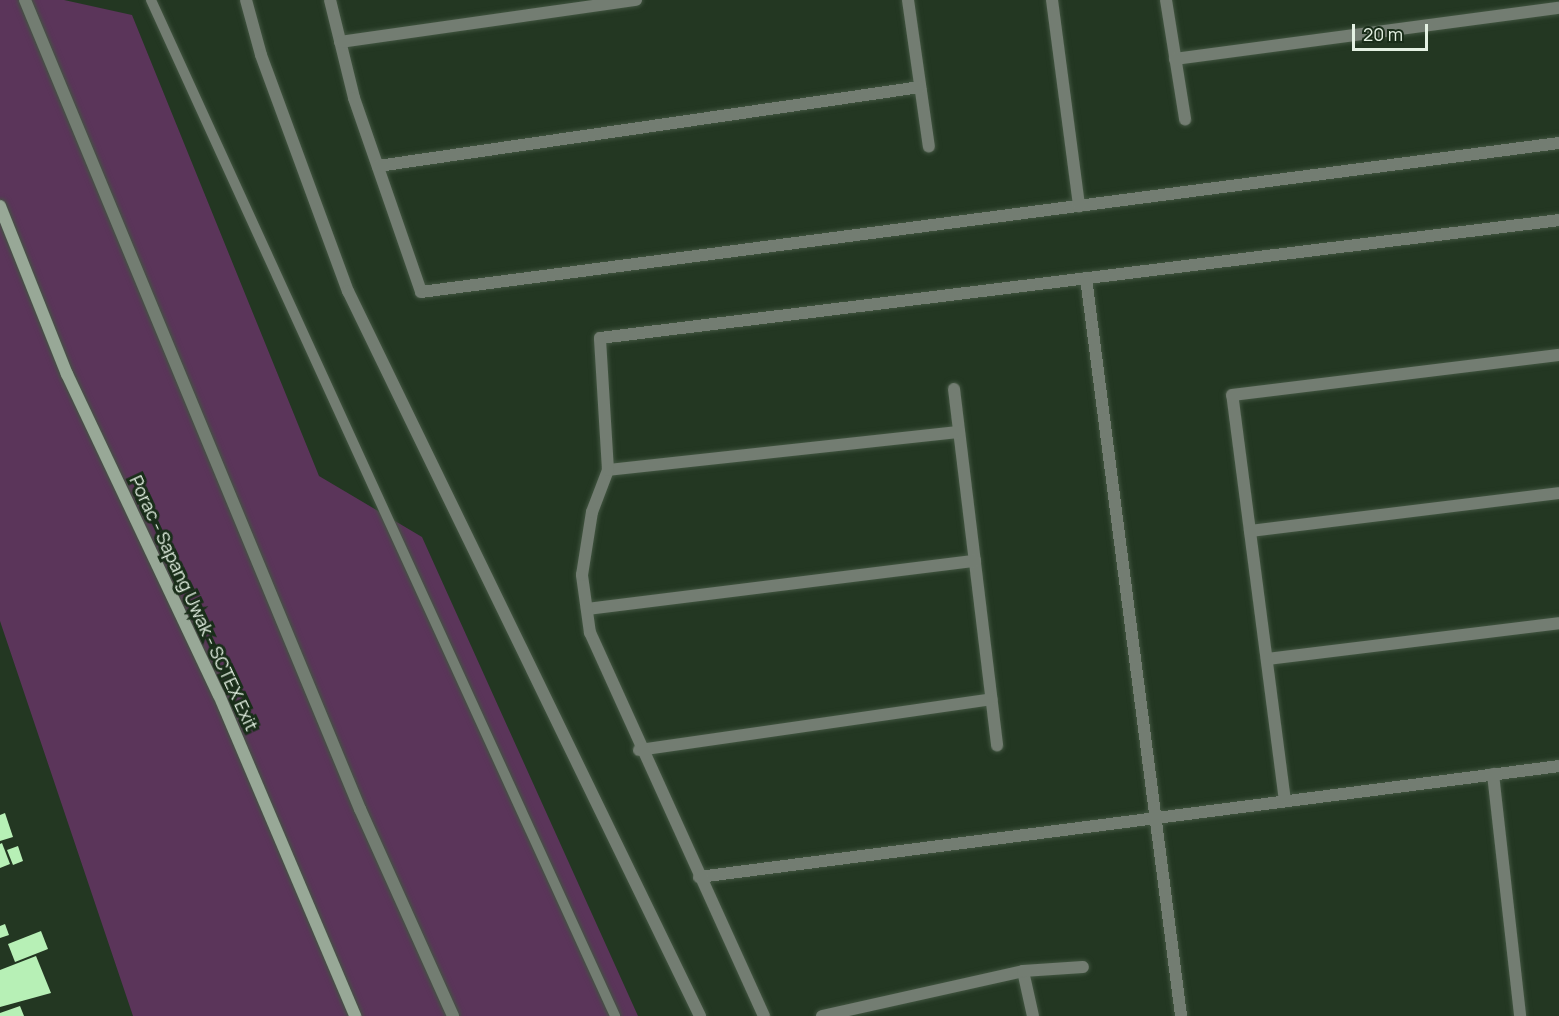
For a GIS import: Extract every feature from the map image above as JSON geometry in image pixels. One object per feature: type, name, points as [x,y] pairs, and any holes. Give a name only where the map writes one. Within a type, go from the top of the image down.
[{"type":"main road","name":"Porac - Sapang Uwak - SCTEX Exit","points":[[0,206],[68,374],[219,695],[355,1016]]},
{"type":"street","points":[[26,0],[356,798],[453,1016]]},
{"type":"street","points":[[246,0],[261,55],[348,291],[700,1016]]},
{"type":"street","points":[[330,0],[340,42],[378,166],[421,292],[1559,143]]},
{"type":"street","points":[[340,42],[636,0]]},
{"type":"street","points":[[908,0],[929,147]]},
{"type":"street","points":[[1052,0],[1079,206]]},
{"type":"street","points":[[1167,0],[1185,119]]},
{"type":"street","points":[[1175,59],[1559,8]]},
{"type":"street","points":[[378,166],[920,87]]},
{"type":"street","points":[[764,1016],[639,750],[590,633],[582,575],[592,512],[608,470],[600,338],[1559,220]]},
{"type":"street","points":[[1086,278],[1181,1016]]},
{"type":"street","points":[[1285,801],[1232,395],[1559,355]]},
{"type":"street","points":[[954,389],[997,745]]},
{"type":"street","points":[[608,470],[959,432]]},
{"type":"street","points":[[1250,531],[1559,493]]},
{"type":"street","points":[[586,609],[975,561]]},
{"type":"street","points":[[1267,659],[1559,623]]},
{"type":"street","points":[[639,750],[991,699]]},
{"type":"street","points":[[699,877],[1559,766]]},
{"type":"street","points":[[1493,774],[1520,1016]]},
{"type":"street","points":[[822,1016],[1023,971],[1083,967]]},
{"type":"street","points":[[1023,971],[1033,1016]]},
{"type":"lane","points":[[151,0],[615,1016]]},
{"type":"shaded area","points":[[0,0],[64,0],[132,15],[319,476],[422,537],[638,1016],[133,1016],[0,621]]},
{"type":"building","points":[[5,813],[13,837],[0,841],[0,815]]},
{"type":"building","points":[[2,843],[10,864],[0,868],[0,844]]},
{"type":"building","points":[[18,846],[23,861],[13,865],[7,850]]},
{"type":"building","points":[[5,924],[9,935],[0,938],[0,926]]},
{"type":"building","points":[[41,931],[48,949],[15,962],[8,944]]},
{"type":"building","points":[[36,956],[51,993],[0,1007],[0,970]]},
{"type":"building","points":[[20,1006],[24,1016],[0,1016],[0,1013]]}]
